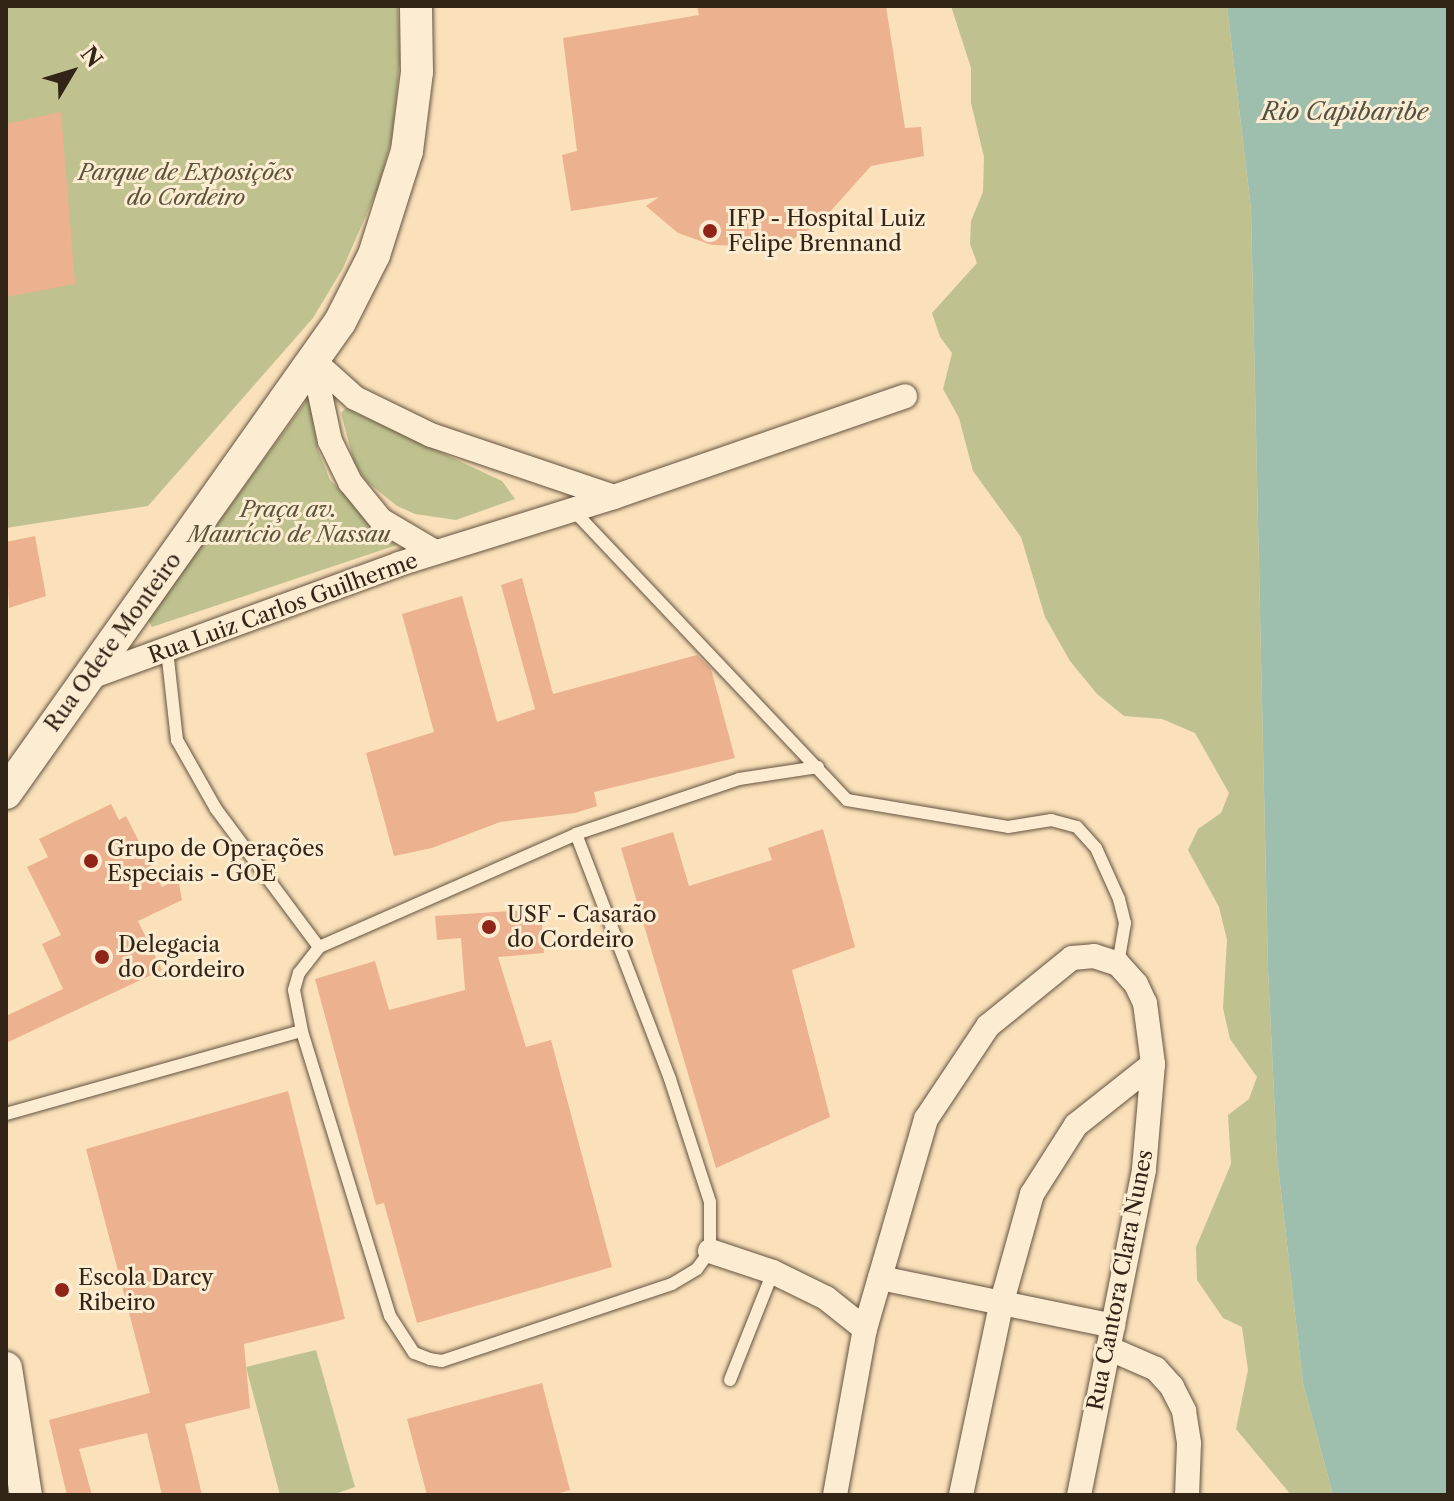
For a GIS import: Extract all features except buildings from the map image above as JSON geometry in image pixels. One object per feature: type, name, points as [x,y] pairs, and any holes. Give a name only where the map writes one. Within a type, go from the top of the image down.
[{"type":"main road","name":"Rua Odete Monteiro","points":[[6,793],[85,679],[315,364],[374,255],[396,190],[417,72],[416,6]]},
{"type":"main road","points":[[6,1368],[12,1451],[26,1495]]},
{"type":"street","points":[[315,364],[355,398],[431,435],[614,497],[905,396]]},
{"type":"street","points":[[315,364],[330,441],[350,482],[381,520],[435,552]]},
{"type":"street","name":"Rua Luiz Carlos Guilherme","points":[[85,679],[435,552],[614,497]]},
{"type":"street","points":[[835,1495],[865,1329],[926,1119],[988,1026],[1072,958],[1094,956],[1118,964]]},
{"type":"street","name":"Rua Cantora Clara Nunes","points":[[1079,1495],[1144,1170],[1153,1064],[1145,1003],[1118,964]]},
{"type":"street","points":[[961,1495],[1001,1305],[1032,1194],[1055,1153],[1076,1125],[1153,1064]]},
{"type":"street","points":[[710,1251],[773,1272],[826,1298],[865,1329]]},
{"type":"street","points":[[880,1278],[1001,1305],[1110,1337],[1156,1369],[1172,1387],[1184,1411],[1189,1444],[1187,1495]]},
{"type":"lane","points":[[573,510],[847,800],[1008,827],[1051,820],[1077,827],[1096,848],[1119,899],[1125,923],[1118,964]]},
{"type":"lane","points":[[167,650],[177,740],[224,820],[319,947]]},
{"type":"lane","points":[[576,834],[670,1079],[710,1202],[710,1251],[697,1269],[672,1284],[442,1361],[414,1353],[390,1316],[302,1031],[294,990],[299,973],[319,947],[576,834],[739,779],[818,767]]},
{"type":"lane","points":[[6,1114],[302,1031]]},
{"type":"lane","points":[[730,1380],[773,1272]]},
{"type":"green space","name":"Parque de Exposições do Cordeiro","points":[[6,6],[398,6],[400,61],[392,138],[378,188],[343,268],[313,318],[148,506],[6,528]]},
{"type":"green space","points":[[951,6],[1227,6],[1251,209],[1268,969],[1277,1157],[1303,1383],[1333,1495],[1291,1495],[1236,1429],[1248,1370],[1242,1327],[1223,1318],[1197,1280],[1196,1247],[1231,1164],[1228,1115],[1249,1099],[1257,1077],[1230,1039],[1223,1008],[1227,940],[1219,907],[1188,850],[1198,829],[1221,813],[1229,793],[1195,733],[1162,719],[1124,716],[1097,694],[1070,661],[1045,617],[1021,537],[973,471],[959,418],[943,389],[952,353],[940,337],[932,313],[977,263],[970,244],[971,221],[983,192],[984,157],[971,103],[971,68]]},
{"type":"green space","name":"Praça av. Maurício de Nassau","points":[[309,397],[318,450],[330,480],[397,545],[152,627],[148,620]]},
{"type":"green space","name":"Praça av. Maurício de Nassau","points":[[346,408],[502,481],[515,499],[456,520],[415,514],[397,506],[366,481],[354,462],[341,413]]},
{"type":"green space","points":[[316,1350],[355,1487],[332,1495],[280,1495],[246,1367]]},
{"type":"water","name":"Rio Capibaribe","points":[[1227,6],[1448,6],[1448,1495],[1333,1495],[1303,1383],[1277,1157],[1268,969],[1251,209]]},
{"type":"place","name":"IFP - Hospital Luiz Felipe Brennand","points":[[710,231]]},
{"type":"place","name":"Grupo de Operações Especiais - GOE","points":[[91,861]]},
{"type":"place","name":"USF - Casarão do Cordeiro","points":[[489,927]]},
{"type":"place","name":"Delegacia do Cordeiro","points":[[102,957]]},
{"type":"place","name":"Escola Darcy Ribeiro","points":[[62,1290]]}]
